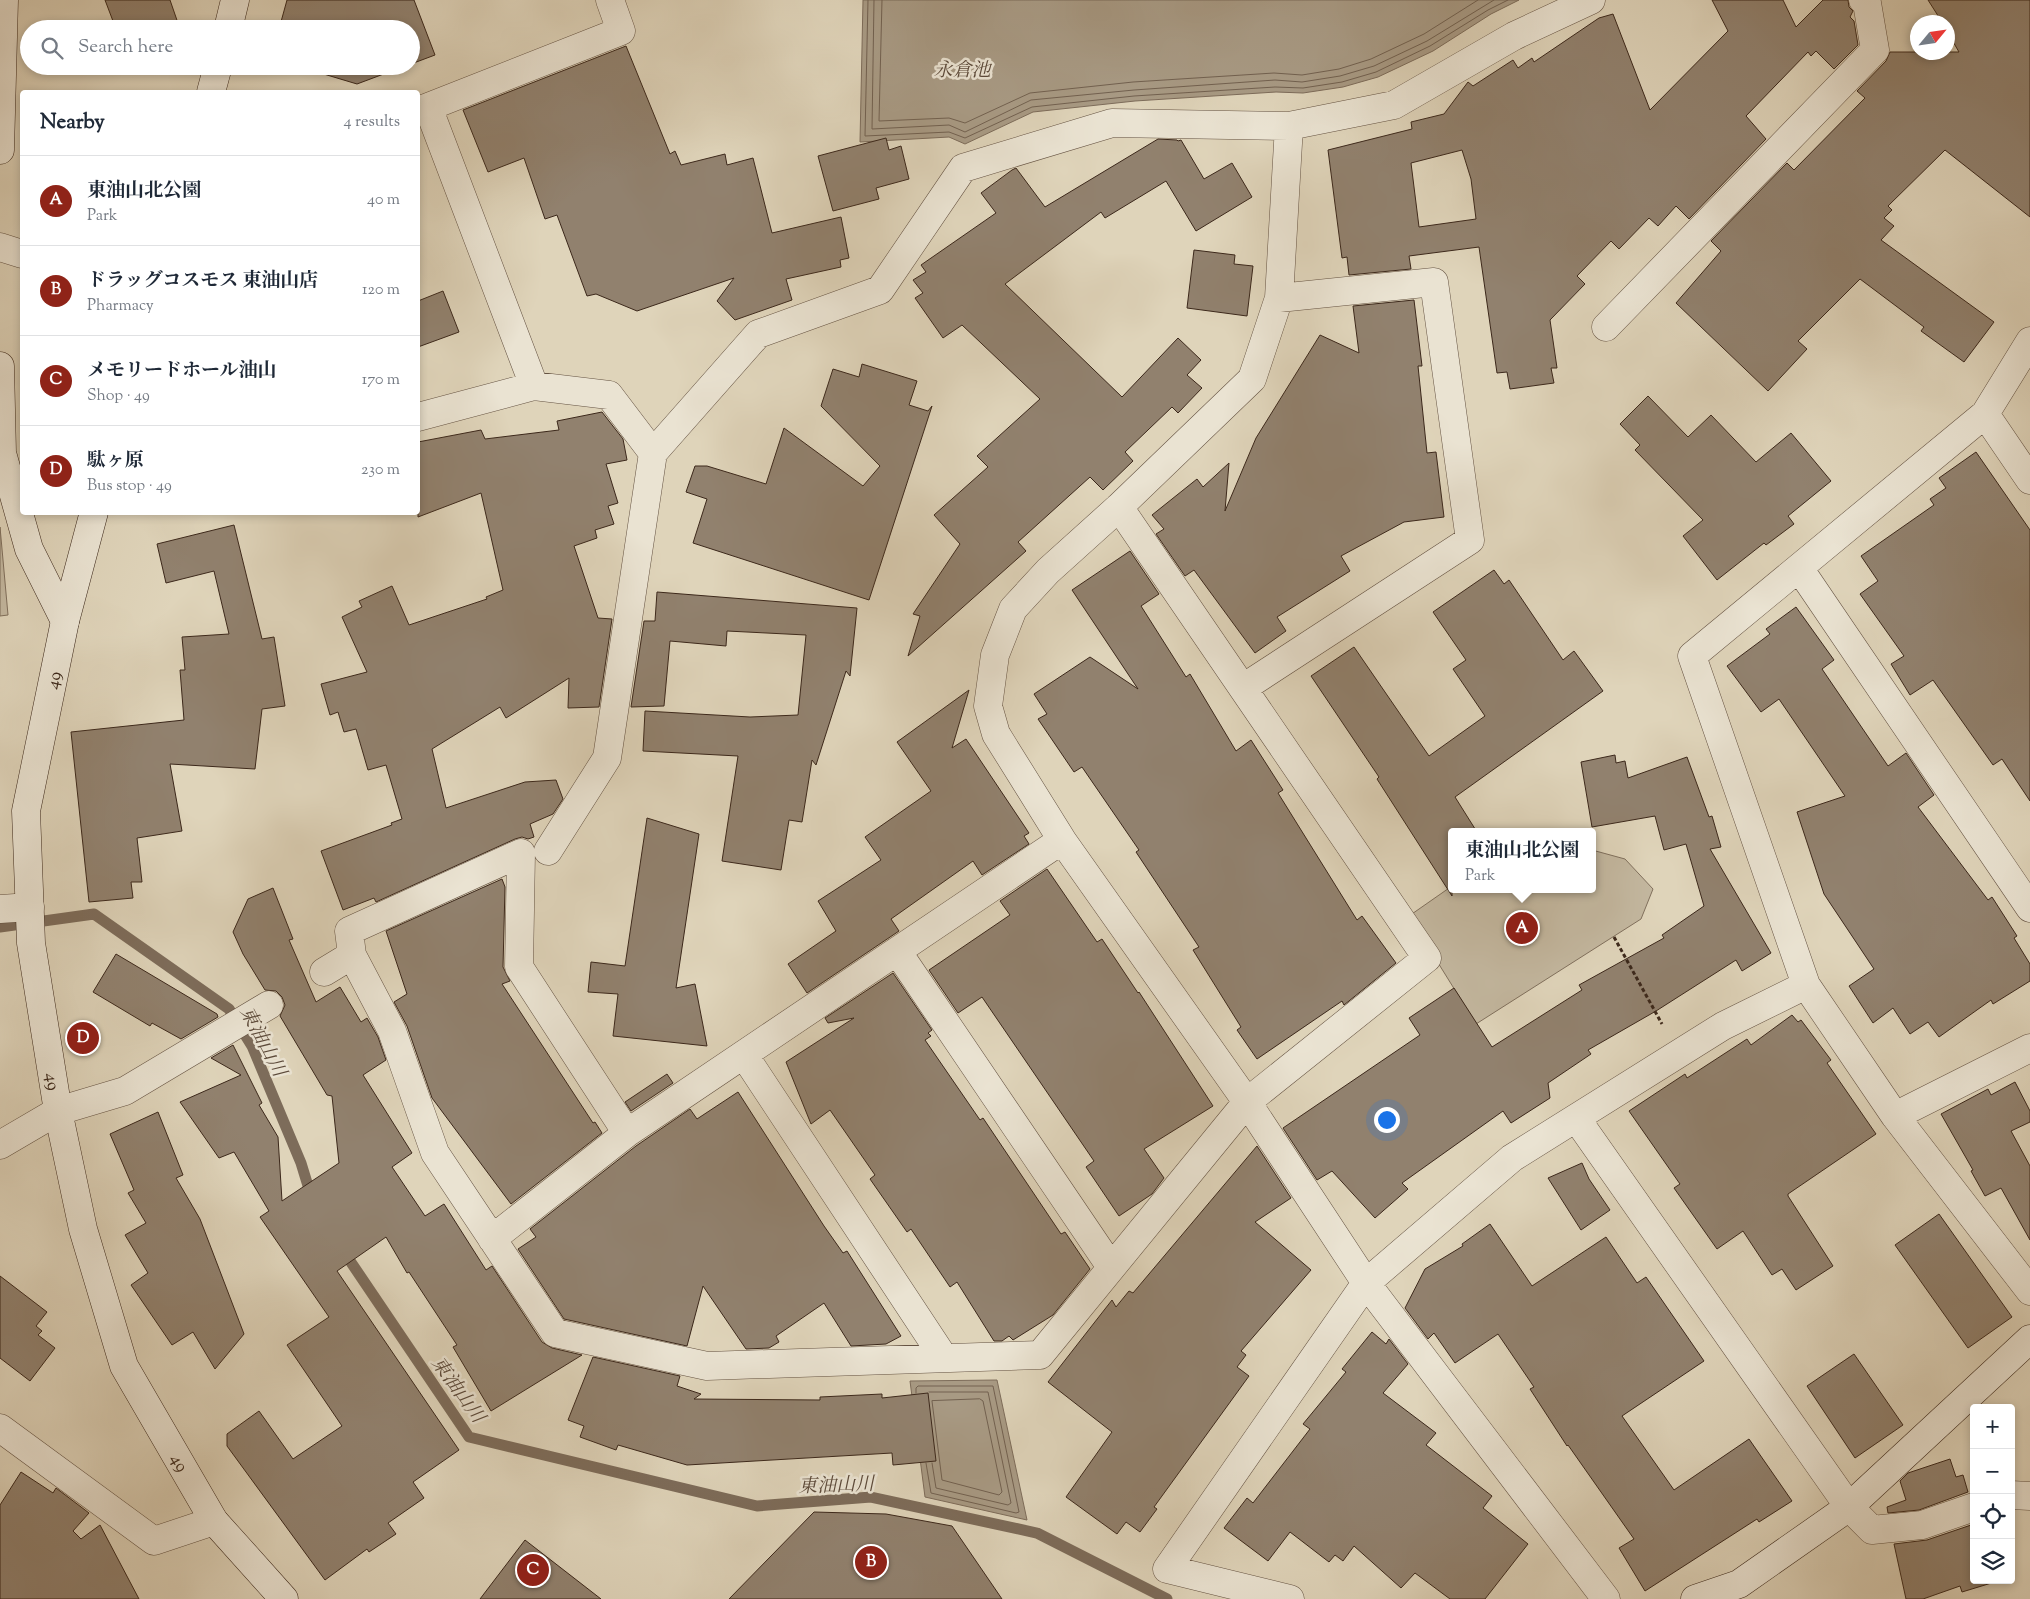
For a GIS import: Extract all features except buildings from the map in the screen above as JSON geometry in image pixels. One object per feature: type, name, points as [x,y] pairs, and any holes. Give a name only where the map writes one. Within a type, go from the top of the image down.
[{"type":"street","points":[[0,150],[4,0]]},
{"type":"street","points":[[230,20],[235,0]]},
{"type":"street","points":[[534,386],[423,109],[621,31],[610,0]]},
{"type":"street","points":[[548,850],[608,758],[653,453],[758,334],[880,290],[963,168],[1112,123],[1289,126],[1394,105],[1514,36],[1591,0]]},
{"type":"street","points":[[1606,327],[1875,50],[1867,4],[1863,0]]},
{"type":"street","points":[[212,90],[216,75]]},
{"type":"street","points":[[1289,126],[1279,298],[1252,379],[1119,507],[1048,571],[1014,609],[995,655],[988,706],[996,734],[1062,840],[1247,1102],[1366,1283],[1606,1599]]},
{"type":"street","points":[[0,246],[20,253]]},
{"type":"street","points":[[1242,688],[1470,540],[1434,282],[1279,298]]},
{"type":"street","points":[[2030,341],[1985,414],[1692,656],[1806,985],[1895,1116],[2030,1291]]},
{"type":"street","points":[[0,366],[2,453],[29,549],[65,621]]},
{"type":"street","points":[[420,416],[534,386],[609,395],[653,453]]},
{"type":"street","points":[[1985,414],[2030,480]]},
{"type":"street","points":[[627,1133],[519,968],[521,853],[349,931],[352,955],[392,1032],[434,1153],[555,1333],[707,1366],[1040,1354],[1247,1102],[1427,958],[1119,507]]},
{"type":"street","name":"49","points":[[93,515],[65,621],[26,811],[31,943],[58,1111],[83,1229],[124,1366],[214,1520],[284,1599]]},
{"type":"street","points":[[1799,568],[2030,908]]},
{"type":"street","points":[[492,1239],[627,1133],[1062,840]]},
{"type":"street","points":[[0,909],[30,908]]},
{"type":"street","points":[[898,951],[1111,1267]]},
{"type":"street","points":[[324,972],[352,955]]},
{"type":"street","points":[[1290,1599],[1167,1569],[1366,1283],[1512,1158],[1723,1026],[1806,985]]},
{"type":"street","points":[[0,1145],[58,1111],[125,1091],[264,1009]]},
{"type":"street","points":[[1895,1116],[2030,1048]]},
{"type":"street","points":[[744,1055],[944,1358]]},
{"type":"street","points":[[1576,1118],[1849,1507],[1872,1530],[1922,1525],[1970,1508]]},
{"type":"street","points":[[1695,1599],[1739,1584],[1849,1507],[2030,1339]]},
{"type":"street","points":[[0,1428],[154,1541],[214,1520]]},
{"type":"street","points":[[2015,1495],[2030,1496]]},
{"type":"path","points":[[1614,937],[1678,1054]]},
{"type":"shaded area","points":[[0,527],[8,615],[0,616]]},
{"type":"shaded area","points":[[1596,851],[1625,859],[1653,889],[1641,919],[1476,1024],[1409,916],[1448,889],[1448,893],[1596,893]]},
{"type":"water","name":"永倉池","points":[[863,0],[1519,0],[1491,14],[1433,51],[1378,77],[1343,87],[1303,93],[1276,92],[1135,101],[1033,112],[965,144],[949,137],[860,142]]},
{"type":"water","points":[[997,1380],[1027,1520],[925,1497],[910,1381]]},
{"type":"waterway","name":"東油山川","points":[[0,927],[94,914],[229,1009],[252,1046],[301,1163],[312,1199]]},
{"type":"waterway","name":"東油山川","points":[[342,1249],[469,1437],[757,1506],[871,1497],[1037,1533],[1167,1599]]},
{"type":"place","name":"東油山北公園","points":[[1522,928]]},
{"type":"place","name":"駄ヶ原","points":[[83,1038]]},
{"type":"place","name":"ドラッグコスモス 東油山店","points":[[871,1562]]},
{"type":"place","name":"メモリードホール油山","points":[[533,1570]]}]
